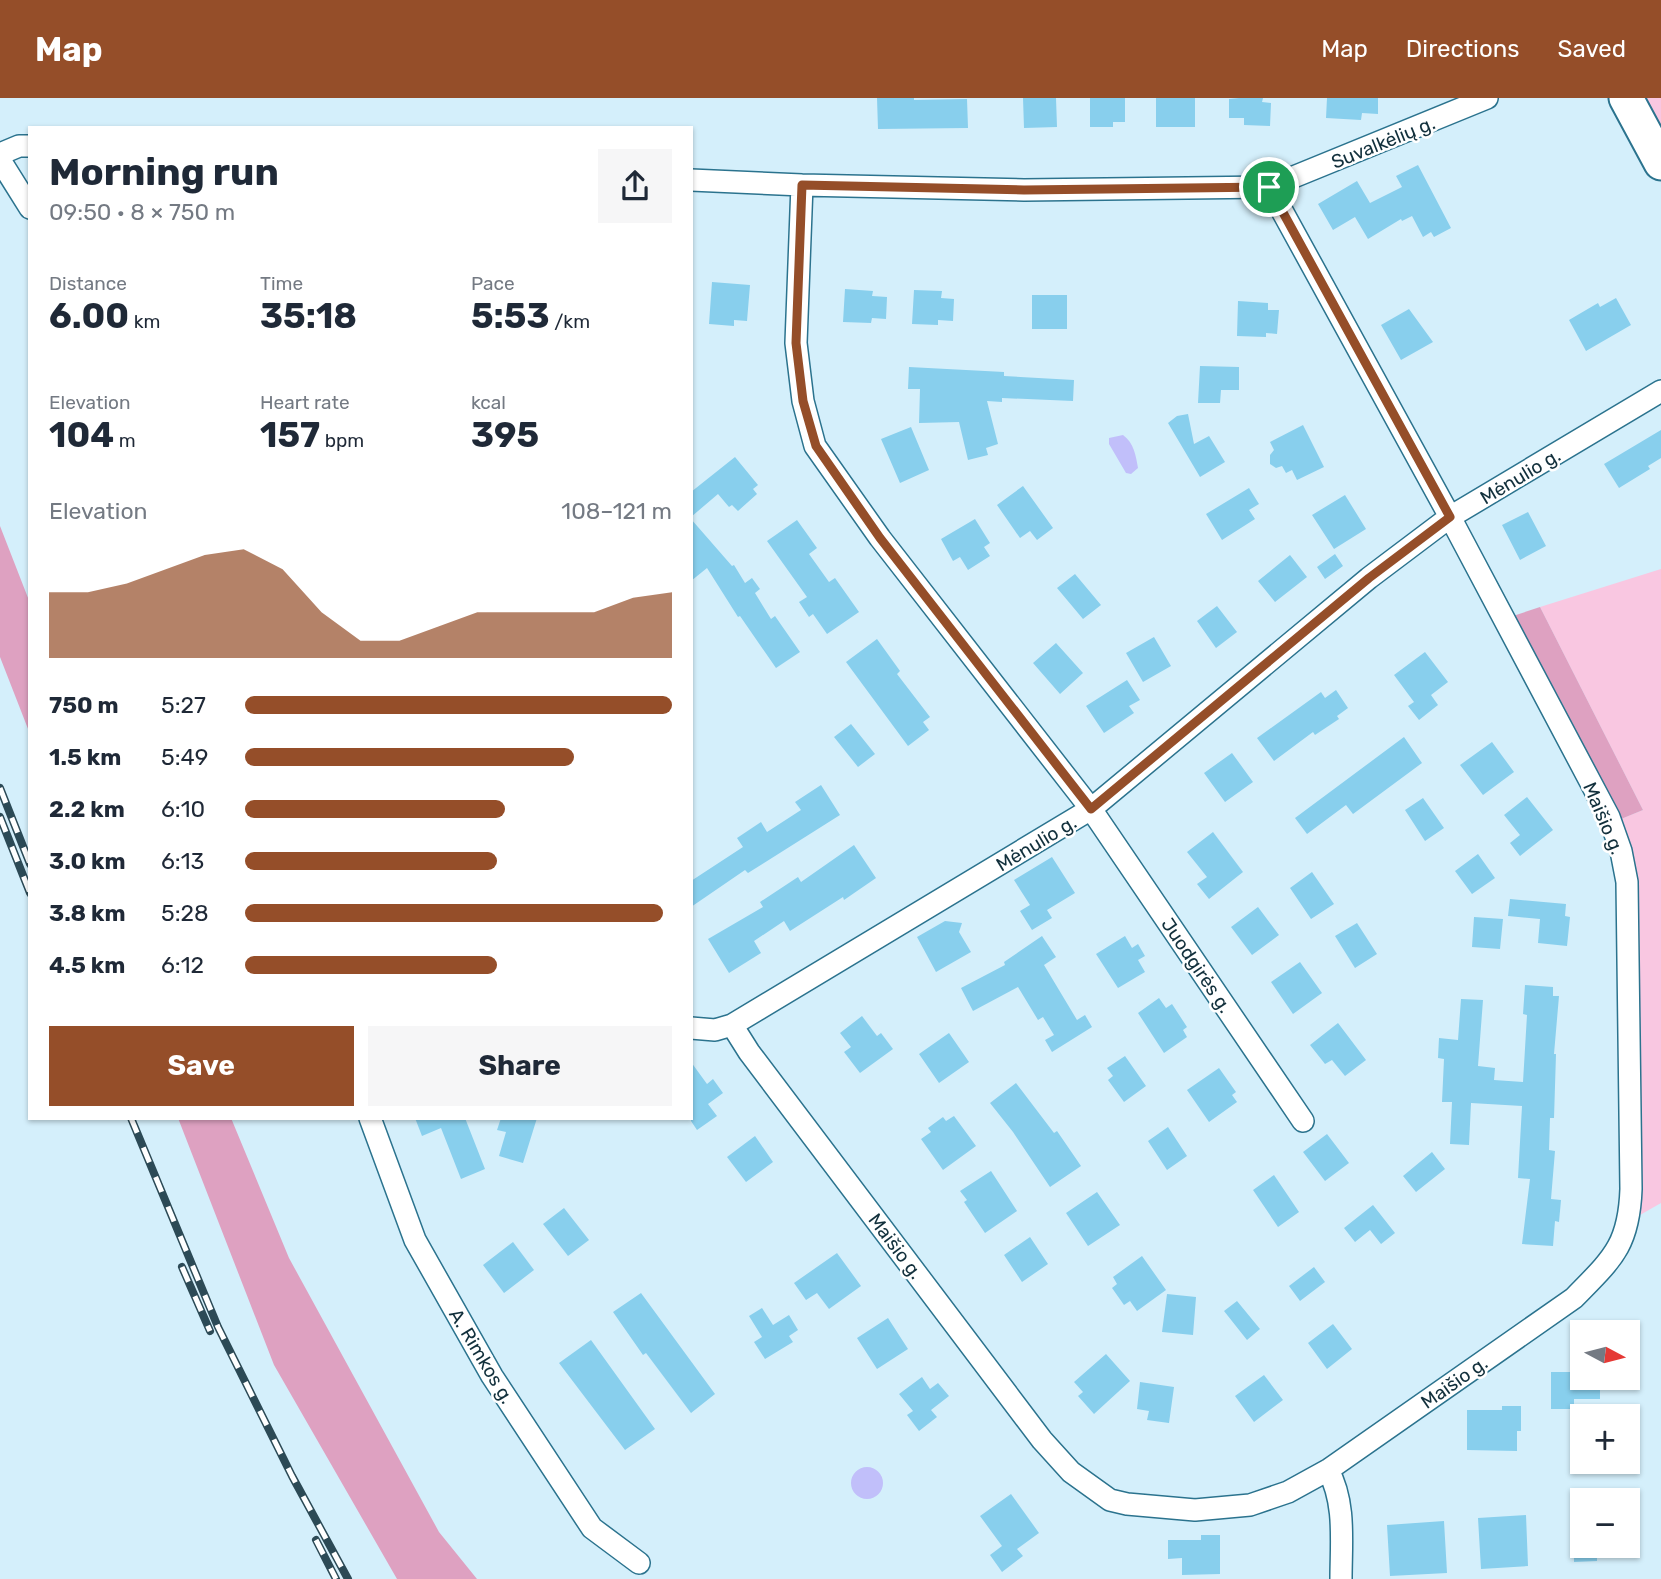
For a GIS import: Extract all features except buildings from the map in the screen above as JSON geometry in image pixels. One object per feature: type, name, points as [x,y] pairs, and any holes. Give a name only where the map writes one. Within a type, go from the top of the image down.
[{"type":"main road","points":[[1626,98],[1661,163]]},
{"type":"street","name":"Suvalkėlių g.","points":[[693,180],[1024,190],[1269,187],[1487,98]]},
{"type":"street","points":[[0,154],[19,146],[28,146]]},
{"type":"street","points":[[0,160],[28,205]]},
{"type":"street","name":"Juodgirės g.","points":[[802,185],[796,343],[803,401],[816,446],[880,538],[1091,809],[1303,1121]]},
{"type":"street","name":"Maišio g.","points":[[732,1025],[1042,1440],[1071,1472],[1110,1500],[1126,1504],[1195,1510],[1250,1505],[1288,1492],[1328,1469],[1574,1298],[1614,1255],[1626,1234],[1630,1213],[1627,882],[1621,851],[1609,817],[1450,517],[1269,187]]},
{"type":"street","name":"Mėnulio g.","points":[[693,1028],[715,1030],[732,1025],[1091,809],[1369,578],[1450,517],[1661,391]]},
{"type":"street","name":"A. Rimkos g.","points":[[371,1120],[415,1240],[492,1376],[592,1528],[639,1563]]},
{"type":"street","points":[[1328,1469],[1337,1486],[1341,1507],[1341,1579]]},
{"type":"shaded area","points":[[1642,98],[1661,98],[1661,135]]},
{"type":"shaded area","points":[[0,526],[28,598],[28,729],[0,657]]},
{"type":"shaded area","points":[[1661,569],[1661,1203],[1640,1215],[1635,866],[1621,819],[1643,810],[1540,607]]},
{"type":"shaded area","points":[[1540,607],[1643,810],[1621,819],[1513,616]]},
{"type":"shaded area","points":[[179,1120],[232,1120],[289,1258],[439,1532],[477,1579],[397,1579],[274,1365]]},
{"type":"water","points":[[1123,435],[1132,446],[1138,468],[1131,474],[1126,473],[1109,444],[1109,438]]},
{"type":"water","points":[[867,1467],[879,1471],[883,1483],[879,1495],[867,1499],[855,1495],[851,1483],[855,1471]]},
{"type":"railway","points":[[0,788],[28,859]]},
{"type":"railway","points":[[0,817],[28,888]]},
{"type":"railway","points":[[132,1120],[218,1327],[292,1476],[348,1579]]},
{"type":"railway","points":[[182,1267],[210,1331]]},
{"type":"railway","points":[[316,1540],[336,1579]]},
{"type":"route","points":[[802,185],[1024,190],[1269,187],[1450,517],[1369,578],[1091,809],[880,538],[816,446],[803,401],[796,343],[802,185]]}]
